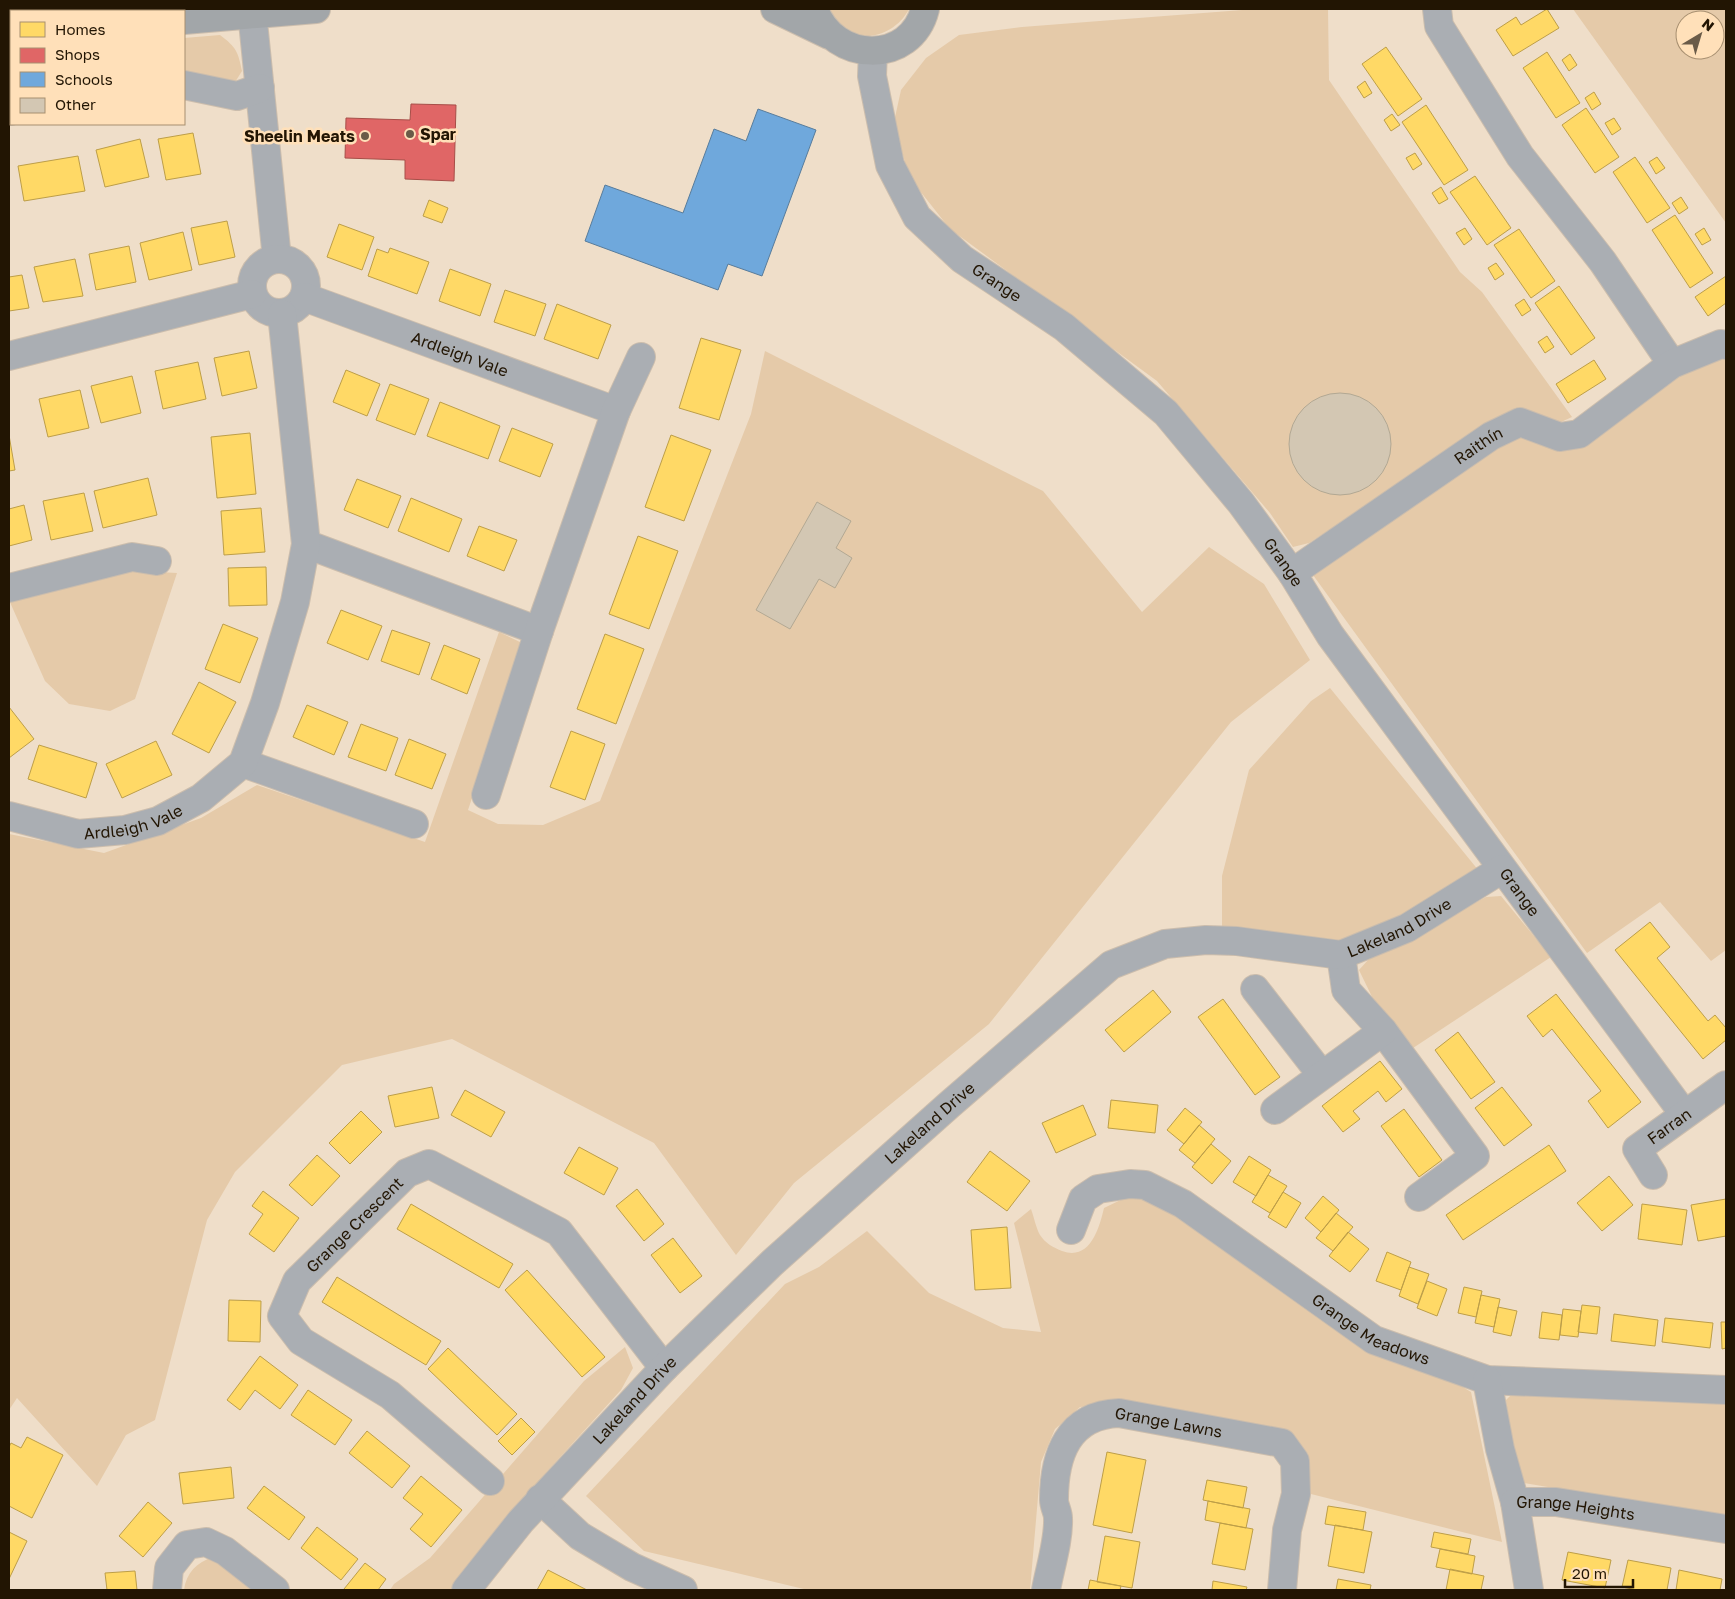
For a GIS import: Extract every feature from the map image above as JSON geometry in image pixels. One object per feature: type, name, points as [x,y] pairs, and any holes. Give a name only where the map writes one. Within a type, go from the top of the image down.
[{"type":"main road","points":[[185,20],[252,12],[316,9]]},
{"type":"main road","points":[[775,9],[828,35],[841,44],[857,50],[873,51],[889,48],[903,40],[915,29],[928,11]]},
{"type":"main road","points":[[814,9],[818,21],[828,35]]},
{"type":"street","points":[[1437,9],[1439,26],[1520,156],[1603,262],[1672,364]]},
{"type":"street","points":[[252,12],[277,259]]},
{"type":"street","name":"Grange","points":[[873,51],[872,76],[890,165],[917,217],[962,259],[1064,327],[1166,413],[1241,503],[1292,573],[1330,635],[1684,1114]]},
{"type":"street","points":[[185,85],[237,96],[260,88]]},
{"type":"street","points":[[277,259],[286,260],[301,270],[306,288],[304,297],[295,308],[282,314],[274,313],[260,307],[252,294],[251,286],[256,271],[262,265],[277,259]]},
{"type":"street","points":[[9,356],[252,294]]},
{"type":"street","name":"Ardleigh Vale","points":[[304,297],[616,411]]},
{"type":"street","points":[[282,314],[306,544],[296,602],[265,703],[243,763],[414,824]]},
{"type":"street","name":"Raithín","points":[[1292,573],[1491,436],[1520,422],[1560,438],[1579,434],[1672,364],[1721,344],[1726,345]]},
{"type":"street","points":[[486,795],[539,630],[616,411],[641,357]]},
{"type":"street","points":[[306,544],[539,630]]},
{"type":"street","points":[[9,588],[132,557],[157,561]]},
{"type":"street","name":"Ardleigh Vale","points":[[9,816],[78,834],[125,830],[158,821],[201,798],[243,763]]},
{"type":"street","name":"Lakeland Drive","points":[[466,1590],[540,1500],[664,1368],[772,1264],[949,1105],[1111,965],[1165,944],[1206,940],[1236,941],[1341,955],[1407,928],[1502,869]]},
{"type":"street","points":[[1341,955],[1346,990],[1382,1031],[1475,1156],[1419,1197]]},
{"type":"street","points":[[1255,989],[1321,1074]]},
{"type":"street","points":[[1275,1110],[1321,1074],[1382,1031]]},
{"type":"street","name":"Farran","points":[[1653,1174],[1637,1149],[1726,1085]]},
{"type":"street","name":"Grange Crescent","points":[[490,1481],[390,1395],[301,1341],[282,1316],[297,1280],[406,1173],[428,1164],[559,1232],[664,1368]]},
{"type":"street","name":"Grange Meadows","points":[[1071,1230],[1083,1200],[1098,1189],[1130,1184],[1145,1185],[1183,1204],[1374,1340],[1487,1380],[1726,1390]]},
{"type":"street","points":[[1487,1380],[1500,1448],[1515,1502]]},
{"type":"street","name":"Grange Lawns","points":[[1046,1590],[1059,1517],[1054,1503],[1055,1469],[1065,1444],[1075,1429],[1087,1420],[1105,1413],[1119,1413],[1282,1443],[1294,1461],[1296,1494],[1287,1530],[1282,1590]]},
{"type":"street","points":[[540,1500],[580,1536],[632,1567],[682,1590]]},
{"type":"street","name":"Grange Heights","points":[[1529,1590],[1515,1502],[1556,1502],[1726,1529]]},
{"type":"street","points":[[167,1590],[169,1568],[187,1545],[206,1542],[225,1551],[275,1590]]},
{"type":"shaded area","points":[[9,9],[192,9],[10,10],[9,35]]},
{"type":"shaded area","points":[[830,9],[909,9],[901,20],[891,28],[880,34],[868,36],[856,35],[845,30],[836,22]]},
{"type":"shaded area","points":[[1255,9],[1328,9],[1329,80],[1460,272],[1482,292],[1572,417],[1561,422],[1523,412],[1500,419],[1309,543],[1293,547],[1270,513],[1157,381],[950,229],[909,177],[894,122],[901,90],[926,58],[959,35],[1022,27]]},
{"type":"shaded area","points":[[1573,9],[1726,9],[1726,223]]},
{"type":"shaded area","points":[[220,35],[230,43],[238,54],[242,71],[232,87],[185,76],[185,38]]},
{"type":"shaded area","points":[[765,351],[1043,491],[1142,612],[1209,547],[1264,584],[1310,660],[1231,722],[989,1024],[794,1183],[736,1255],[654,1143],[452,1039],[342,1065],[235,1172],[207,1220],[155,1420],[126,1435],[97,1486],[17,1398],[9,1410],[9,834],[104,853],[201,818],[257,785],[425,842],[499,632],[524,644],[468,810],[498,824],[543,825],[600,801],[751,414]]},
{"type":"shaded area","points":[[1726,359],[1726,950],[1711,961],[1660,902],[1587,953],[1313,575],[1516,434],[1573,447],[1599,436],[1689,368],[1709,361]]},
{"type":"shaded area","points":[[123,570],[177,573],[135,699],[110,711],[69,704],[45,681],[9,600]]},
{"type":"shaded area","points":[[1330,688],[1479,871],[1361,949],[1222,940],[1222,876],[1249,770],[1311,701]]},
{"type":"shaded area","points":[[1501,896],[1551,957],[1410,1050],[1375,1003],[1359,970],[1368,960],[1486,897]]},
{"type":"shaded area","points":[[1131,1195],[1153,1198],[1471,1392],[1502,1542],[1307,1493],[1308,1454],[1292,1433],[1119,1403],[1080,1407],[1055,1429],[1041,1462],[1030,1590],[808,1590],[644,1551],[586,1496],[785,1284],[819,1267],[867,1231],[929,1293],[1003,1328],[1041,1332],[1014,1223],[1031,1209],[1042,1238],[1053,1247],[1072,1253],[1080,1251],[1092,1241],[1104,1208]]},
{"type":"shaded area","points":[[625,1347],[633,1368],[621,1390],[542,1477],[450,1590],[390,1590],[394,1584],[430,1558],[584,1381]]},
{"type":"shaded area","points":[[1516,1390],[1726,1401],[1726,1517],[1524,1483],[1516,1473],[1506,1400]]},
{"type":"shaded area","points":[[213,1557],[259,1590],[184,1590],[187,1578],[193,1569]]},
{"type":"building: Homes","points":[[1547,9],[1559,28],[1513,56],[1496,30],[1516,17],[1521,25]]},
{"type":"building: Homes","points":[[1386,47],[1422,99],[1398,116],[1362,64]]},
{"type":"building: Homes","points":[[1547,52],[1580,103],[1556,118],[1523,68]]},
{"type":"building: Homes","points":[[1570,54],[1577,65],[1569,71],[1562,60]]},
{"type":"building: Homes","points":[[1365,81],[1372,93],[1364,98],[1357,87]]},
{"type":"building: Homes","points":[[1594,92],[1601,104],[1592,110],[1585,98]]},
{"type":"building: Homes","points":[[1426,105],[1468,170],[1444,185],[1402,122]]},
{"type":"building: Homes","points":[[1586,108],[1619,157],[1595,173],[1562,125]]},
{"type":"building: Homes","points":[[1392,114],[1400,125],[1391,131],[1384,120]]},
{"type":"building: Homes","points":[[1614,118],[1621,129],[1612,135],[1605,123]]},
{"type":"building: Homes","points":[[193,133],[201,174],[166,180],[158,139]]},
{"type":"building: Homes","points":[[140,139],[149,177],[105,187],[96,150]]},
{"type":"building: Homes","points":[[1415,153],[1422,164],[1413,170],[1406,158]]},
{"type":"building: Homes","points":[[78,156],[85,191],[24,201],[18,166]]},
{"type":"building: Homes","points":[[1635,157],[1670,208],[1647,223],[1613,172]]},
{"type":"building: Homes","points":[[1657,157],[1665,168],[1656,174],[1649,162]]},
{"type":"building: Homes","points":[[1475,176],[1511,228],[1487,245],[1450,192]]},
{"type":"building: Homes","points":[[1441,187],[1448,199],[1439,204],[1432,193]]},
{"type":"building: Homes","points":[[1681,197],[1688,208],[1679,214],[1672,203]]},
{"type":"building: Homes","points":[[429,200],[448,208],[442,223],[423,216]]},
{"type":"building: Homes","points":[[1675,215],[1713,273],[1690,288],[1652,230]]},
{"type":"building: Homes","points":[[227,221],[235,257],[199,265],[191,228]]},
{"type":"building: Homes","points":[[339,224],[374,237],[362,270],[327,257]]},
{"type":"building: Homes","points":[[1465,228],[1472,239],[1464,245],[1456,233]]},
{"type":"building: Homes","points":[[1704,228],[1711,240],[1702,245],[1695,234]]},
{"type":"building: Homes","points":[[1519,229],[1555,281],[1531,298],[1494,245]]},
{"type":"building: Homes","points":[[183,232],[192,270],[149,280],[140,243]]},
{"type":"building: Homes","points":[[129,246],[136,282],[96,290],[89,254]]},
{"type":"building: Homes","points":[[390,248],[429,262],[417,294],[368,276],[377,249],[388,253]]},
{"type":"building: Homes","points":[[75,259],[83,296],[43,302],[34,267]]},
{"type":"building: Homes","points":[[1496,263],[1504,274],[1495,280],[1488,268]]},
{"type":"building: Homes","points":[[450,269],[491,284],[480,316],[439,301]]},
{"type":"building: Homes","points":[[22,275],[29,308],[9,311],[9,277]]},
{"type":"building: Homes","points":[[1726,276],[1726,303],[1708,316],[1695,297]]},
{"type":"building: Homes","points":[[1559,286],[1595,338],[1571,355],[1535,303]]},
{"type":"building: Homes","points":[[505,290],[546,304],[535,336],[494,322]]},
{"type":"building: Homes","points":[[1524,299],[1531,310],[1522,316],[1515,305]]},
{"type":"building: Homes","points":[[557,304],[611,325],[598,359],[544,339]]},
{"type":"building: Homes","points":[[1547,336],[1554,347],[1545,353],[1538,342]]},
{"type":"building: Homes","points":[[701,338],[741,350],[719,420],[679,408]]},
{"type":"building: Homes","points":[[249,351],[257,388],[222,396],[214,358]]},
{"type":"building: Homes","points":[[1594,360],[1606,379],[1568,403],[1556,384]]},
{"type":"building: Homes","points":[[198,362],[206,399],[163,409],[155,371]]},
{"type":"building: Homes","points":[[346,370],[380,384],[367,416],[333,402]]},
{"type":"building: Homes","points":[[132,376],[141,413],[101,423],[91,386]]},
{"type":"building: Homes","points":[[390,384],[429,399],[415,435],[376,420]]},
{"type":"building: Homes","points":[[80,390],[89,428],[48,437],[39,399]]},
{"type":"building: Homes","points":[[440,402],[500,426],[488,459],[427,436]]},
{"type":"building: Homes","points":[[512,428],[553,444],[540,477],[499,461]]},
{"type":"building: Homes","points":[[250,433],[256,494],[217,498],[211,437]]},
{"type":"building: Homes","points":[[9,435],[15,470],[9,471]]},
{"type":"building: Homes","points":[[671,435],[711,450],[684,521],[645,507]]},
{"type":"building: Homes","points":[[148,478],[157,515],[103,528],[94,491]]},
{"type":"building: Homes","points":[[357,479],[401,496],[388,528],[344,510]]},
{"type":"building: Homes","points":[[84,493],[93,531],[51,540],[43,501]]},
{"type":"building: Homes","points":[[411,498],[462,519],[449,552],[398,531]]},
{"type":"building: Homes","points":[[24,505],[32,540],[9,546],[9,509]]},
{"type":"building: Homes","points":[[261,508],[265,552],[224,555],[221,511]]},
{"type":"building: Homes","points":[[479,526],[517,540],[504,571],[467,556]]},
{"type":"building: Homes","points":[[638,536],[678,551],[649,629],[609,614]]},
{"type":"building: Homes","points":[[266,567],[267,605],[229,606],[228,568]]},
{"type":"building: Homes","points":[[341,610],[382,626],[368,660],[327,643]]},
{"type":"building: Homes","points":[[223,624],[258,638],[240,683],[205,669]]},
{"type":"building: Homes","points":[[392,630],[430,643],[419,675],[381,661]]},
{"type":"building: Homes","points":[[605,634],[644,649],[616,724],[577,709]]},
{"type":"building: Homes","points":[[444,645],[480,659],[467,694],[431,679]]},
{"type":"building: Homes","points":[[199,682],[236,702],[209,753],[172,734]]},
{"type":"building: Homes","points":[[307,705],[348,722],[334,755],[293,737]]},
{"type":"building: Homes","points":[[9,707],[34,739],[9,758]]},
{"type":"building: Homes","points":[[361,724],[398,738],[386,771],[348,757]]},
{"type":"building: Homes","points":[[571,731],[605,744],[585,800],[550,787]]},
{"type":"building: Homes","points":[[409,739],[446,754],[432,789],[395,775]]},
{"type":"building: Homes","points":[[156,741],[172,775],[122,798],[106,764]]},
{"type":"building: Homes","points":[[39,745],[97,763],[86,798],[28,779]]},
{"type":"building: Homes","points":[[1650,922],[1670,947],[1657,958],[1708,1021],[1715,1015],[1726,1028],[1726,1040],[1703,1059],[1615,950]]},
{"type":"building: Homes","points":[[1153,990],[1171,1012],[1124,1052],[1105,1030]]},
{"type":"building: Homes","points":[[1556,994],[1641,1102],[1608,1128],[1588,1101],[1601,1091],[1552,1029],[1543,1037],[1527,1016]]},
{"type":"building: Homes","points":[[1223,999],[1280,1077],[1255,1095],[1198,1017]]},
{"type":"building: Homes","points":[[1458,1032],[1495,1082],[1471,1099],[1435,1050]]},
{"type":"building: Homes","points":[[1380,1061],[1402,1089],[1386,1102],[1378,1091],[1353,1111],[1360,1119],[1343,1132],[1322,1106]]},
{"type":"building: Homes","points":[[432,1087],[439,1118],[395,1127],[388,1096]]},
{"type":"building: Homes","points":[[1502,1087],[1532,1125],[1504,1146],[1475,1108]]},
{"type":"building: Homes","points":[[465,1090],[505,1112],[491,1137],[451,1115]]},
{"type":"building: Homes","points":[[1111,1100],[1158,1105],[1155,1133],[1108,1128]]},
{"type":"building: Homes","points":[[1083,1105],[1096,1135],[1056,1153],[1042,1123]]},
{"type":"building: Homes","points":[[1185,1108],[1202,1122],[1184,1144],[1167,1130]]},
{"type":"building: Homes","points":[[1404,1109],[1442,1160],[1419,1177],[1381,1126]]},
{"type":"building: Homes","points":[[361,1111],[382,1132],[350,1164],[329,1143]]},
{"type":"building: Homes","points":[[1199,1125],[1215,1139],[1195,1163],[1179,1150]]},
{"type":"building: Homes","points":[[1211,1144],[1231,1161],[1212,1184],[1192,1167]]},
{"type":"building: Homes","points":[[1549,1145],[1566,1171],[1463,1240],[1446,1215]]},
{"type":"building: Homes","points":[[579,1147],[618,1168],[604,1195],[564,1173]]},
{"type":"building: Homes","points":[[990,1151],[1030,1181],[1007,1211],[967,1182]]},
{"type":"building: Homes","points":[[317,1155],[340,1176],[312,1206],[289,1185]]},
{"type":"building: Homes","points":[[1249,1156],[1271,1170],[1256,1196],[1233,1182]]},
{"type":"building: Homes","points":[[1268,1175],[1287,1186],[1270,1213],[1252,1202]]},
{"type":"building: Homes","points":[[1609,1176],[1633,1205],[1602,1231],[1577,1203]]},
{"type":"building: Homes","points":[[637,1189],[664,1224],[644,1241],[616,1206]]},
{"type":"building: Homes","points":[[263,1191],[299,1218],[274,1252],[249,1234],[263,1214],[252,1206]]},
{"type":"building: Homes","points":[[1283,1192],[1301,1203],[1286,1228],[1268,1217]]},
{"type":"building: Homes","points":[[1323,1196],[1339,1210],[1321,1232],[1305,1218]]},
{"type":"building: Homes","points":[[1726,1199],[1726,1236],[1698,1241],[1691,1205]]},
{"type":"building: Homes","points":[[411,1204],[513,1264],[499,1288],[397,1229]]},
{"type":"building: Homes","points":[[1642,1204],[1687,1210],[1682,1245],[1638,1239]]},
{"type":"building: Homes","points":[[1336,1213],[1353,1227],[1333,1251],[1316,1238]]},
{"type":"building: Homes","points":[[1007,1227],[1011,1288],[975,1290],[971,1230]]},
{"type":"building: Homes","points":[[1348,1232],[1369,1249],[1350,1272],[1329,1256]]},
{"type":"building: Homes","points":[[673,1238],[702,1276],[680,1293],[651,1255]]},
{"type":"building: Homes","points":[[1387,1252],[1411,1262],[1401,1290],[1376,1281]]},
{"type":"building: Homes","points":[[1409,1267],[1429,1274],[1418,1304],[1399,1296]]},
{"type":"building: Homes","points":[[527,1270],[605,1357],[582,1377],[505,1290]]},
{"type":"building: Homes","points":[[337,1277],[441,1341],[426,1365],[322,1302]]},
{"type":"building: Homes","points":[[1427,1281],[1447,1289],[1437,1316],[1417,1308]]},
{"type":"building: Homes","points":[[1464,1287],[1482,1291],[1476,1317],[1458,1313]]},
{"type":"building: Homes","points":[[1481,1295],[1500,1299],[1494,1327],[1475,1323]]},
{"type":"building: Homes","points":[[229,1300],[261,1301],[260,1342],[228,1341]]},
{"type":"building: Homes","points":[[1582,1305],[1600,1307],[1597,1334],[1578,1332]]},
{"type":"building: Homes","points":[[1498,1307],[1517,1311],[1511,1336],[1493,1332]]},
{"type":"building: Homes","points":[[1563,1309],[1581,1311],[1578,1337],[1560,1335]]},
{"type":"building: Homes","points":[[1542,1312],[1562,1315],[1559,1340],[1539,1338]]},
{"type":"building: Homes","points":[[1614,1314],[1658,1320],[1655,1346],[1611,1341]]},
{"type":"building: Homes","points":[[1665,1318],[1713,1323],[1710,1348],[1662,1342]]},
{"type":"building: Homes","points":[[1721,1322],[1726,1322],[1726,1348],[1722,1349]]},
{"type":"building: Homes","points":[[448,1348],[517,1414],[497,1435],[428,1369]]},
{"type":"building: Homes","points":[[260,1356],[298,1385],[280,1409],[255,1390],[240,1410],[227,1400]]},
{"type":"building: Homes","points":[[308,1390],[352,1420],[335,1445],[291,1415]]},
{"type":"building: Homes","points":[[521,1418],[535,1432],[512,1455],[498,1441]]},
{"type":"building: Homes","points":[[367,1431],[410,1466],[392,1488],[349,1453]]},
{"type":"building: Homes","points":[[27,1437],[63,1455],[32,1518],[9,1506],[9,1447],[11,1443],[21,1448]]},
{"type":"building: Homes","points":[[1107,1452],[1146,1460],[1132,1533],[1093,1525]]},
{"type":"building: Homes","points":[[231,1467],[234,1498],[183,1504],[179,1473]]},
{"type":"building: Homes","points":[[421,1476],[462,1510],[431,1547],[410,1529],[423,1514],[403,1498]]},
{"type":"building: Homes","points":[[1207,1480],[1247,1487],[1243,1508],[1203,1500]]},
{"type":"building: Homes","points":[[264,1486],[305,1517],[289,1540],[247,1508]]},
{"type":"building: Homes","points":[[1208,1501],[1250,1509],[1246,1528],[1205,1520]]},
{"type":"building: Homes","points":[[148,1502],[172,1523],[143,1557],[119,1536]]},
{"type":"building: Homes","points":[[1328,1506],[1366,1512],[1363,1530],[1325,1524]]},
{"type":"building: Homes","points":[[1220,1523],[1253,1529],[1245,1570],[1212,1564]]},
{"type":"building: Homes","points":[[1335,1525],[1372,1532],[1364,1573],[1328,1566]]},
{"type":"building: Homes","points":[[317,1527],[358,1559],[341,1580],[301,1548]]},
{"type":"building: Homes","points":[[9,1532],[27,1541],[9,1579]]},
{"type":"building: Homes","points":[[1434,1532],[1471,1539],[1468,1554],[1431,1547]]},
{"type":"building: Homes","points":[[1105,1536],[1140,1542],[1132,1588],[1097,1582]]},
{"type":"building: Homes","points":[[1440,1549],[1475,1556],[1472,1574],[1436,1567]]},
{"type":"building: Homes","points":[[1568,1552],[1611,1560],[1605,1588],[1562,1580]]},
{"type":"building: Homes","points":[[1628,1560],[1671,1568],[1667,1590],[1637,1590],[1622,1587]]},
{"type":"building: Homes","points":[[365,1563],[386,1579],[378,1590],[344,1589]]},
{"type":"building: Homes","points":[[1450,1569],[1484,1576],[1481,1590],[1446,1590]]},
{"type":"building: Homes","points":[[548,1570],[587,1590],[537,1590]]},
{"type":"building: Homes","points":[[1679,1570],[1722,1579],[1720,1590],[1676,1590]]},
{"type":"building: Homes","points":[[135,1571],[137,1590],[107,1590],[105,1573]]},
{"type":"building: Homes","points":[[1338,1579],[1371,1585],[1370,1590],[1336,1590]]},
{"type":"building: Homes","points":[[1090,1580],[1121,1586],[1120,1590],[1088,1590]]},
{"type":"building: Homes","points":[[1213,1581],[1247,1587],[1246,1590],[1212,1590]]},
{"type":"building: Shops","points":[[411,104],[456,105],[454,181],[405,179],[405,160],[345,158],[346,118],[410,120]]},
{"type":"building: Schools","points":[[758,109],[816,130],[762,276],[728,264],[718,290],[585,241],[605,185],[683,213],[714,129],[746,141]]},
{"type":"building: Other","points":[[1340,393],[1360,397],[1376,408],[1387,424],[1391,444],[1387,464],[1376,480],[1360,491],[1340,495],[1320,491],[1304,480],[1293,464],[1289,444],[1293,424],[1304,408],[1320,397]]},
{"type":"building: Other","points":[[817,502],[851,521],[836,548],[852,558],[835,588],[819,579],[790,629],[756,610]]},
{"type":"place","name":"Spar","points":[[410,134]]},
{"type":"place","name":"Sheelin Meats","points":[[365,136]]}]
